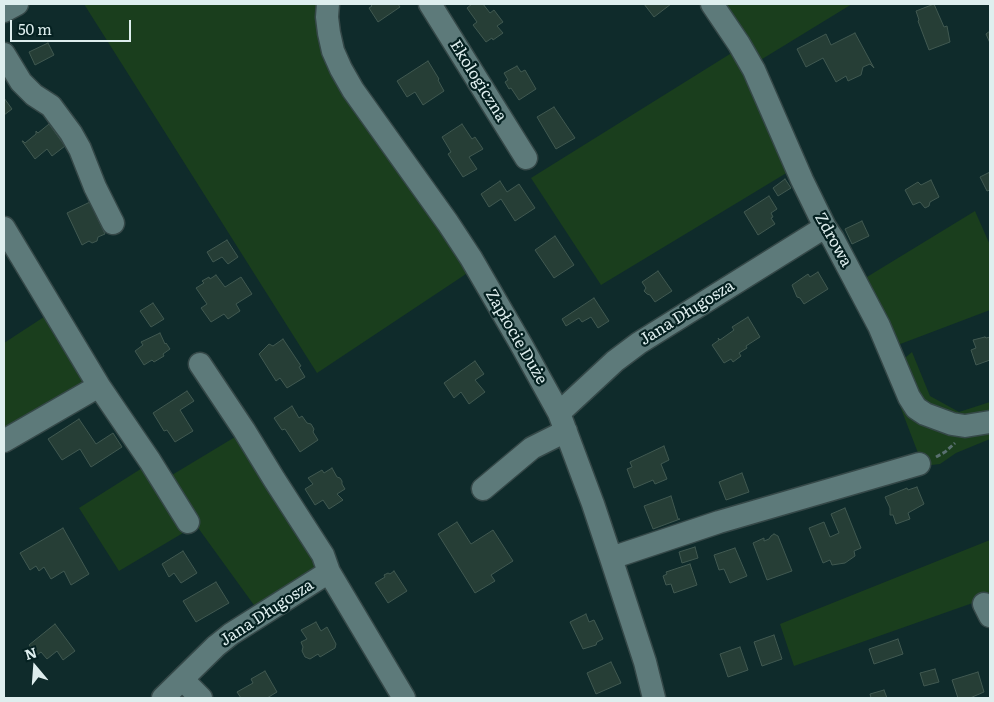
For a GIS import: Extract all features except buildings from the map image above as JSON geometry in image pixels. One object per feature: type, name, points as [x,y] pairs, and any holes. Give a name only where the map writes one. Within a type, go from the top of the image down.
[{"type":"street","points":[[4,11],[17,4]]},
{"type":"street","name":"Zapłocie Duże","points":[[328,4],[328,33],[352,90],[448,223],[522,346],[562,422],[611,558],[645,662],[654,698]]},
{"type":"street","name":"Ekologiczna","points":[[430,4],[526,158]]},
{"type":"street","name":"Zdrowa","points":[[712,4],[754,70],[802,180],[825,227],[879,326],[909,397],[916,408],[937,420],[965,426],[990,422]]},
{"type":"street","points":[[4,54],[21,82],[34,95],[50,106],[71,132],[113,223]]},
{"type":"street","name":"Jana Długosza","points":[[483,489],[562,422],[615,361],[639,343],[825,227]]},
{"type":"street","points":[[4,228],[99,386],[150,461],[188,522]]},
{"type":"street","points":[[200,364],[323,555],[329,572],[404,698]]},
{"type":"street","points":[[4,441],[99,386]]},
{"type":"street","points":[[611,558],[719,522],[919,464]]},
{"type":"street","name":"Jana Długosza","points":[[163,698],[216,646],[231,634],[329,572]]},
{"type":"street","points":[[183,680],[201,698]]},
{"type":"path","points":[[919,464],[939,456],[950,448],[962,435],[965,426]]},
{"type":"green space","points":[[84,4],[322,4],[321,17],[472,270],[317,373]]},
{"type":"green space","points":[[717,4],[852,4],[754,64]]},
{"type":"green space","points":[[738,49],[793,169],[601,285],[531,178]]},
{"type":"green space","points":[[975,211],[990,245],[990,310],[895,346],[862,280]]},
{"type":"green space","points":[[50,313],[87,382],[4,433],[4,343]]},
{"type":"green space","points":[[874,338],[907,405],[990,426],[990,439],[956,453],[940,464],[923,466]]},
{"type":"green space","points":[[912,352],[930,396],[959,412],[990,402],[990,417],[972,421],[922,407],[900,362]]},
{"type":"green space","points":[[240,434],[320,567],[259,612],[196,525],[167,478]]},
{"type":"green space","points":[[147,465],[188,530],[119,571],[79,508]]},
{"type":"green space","points":[[990,540],[990,610],[984,599],[794,666],[780,624]]}]
